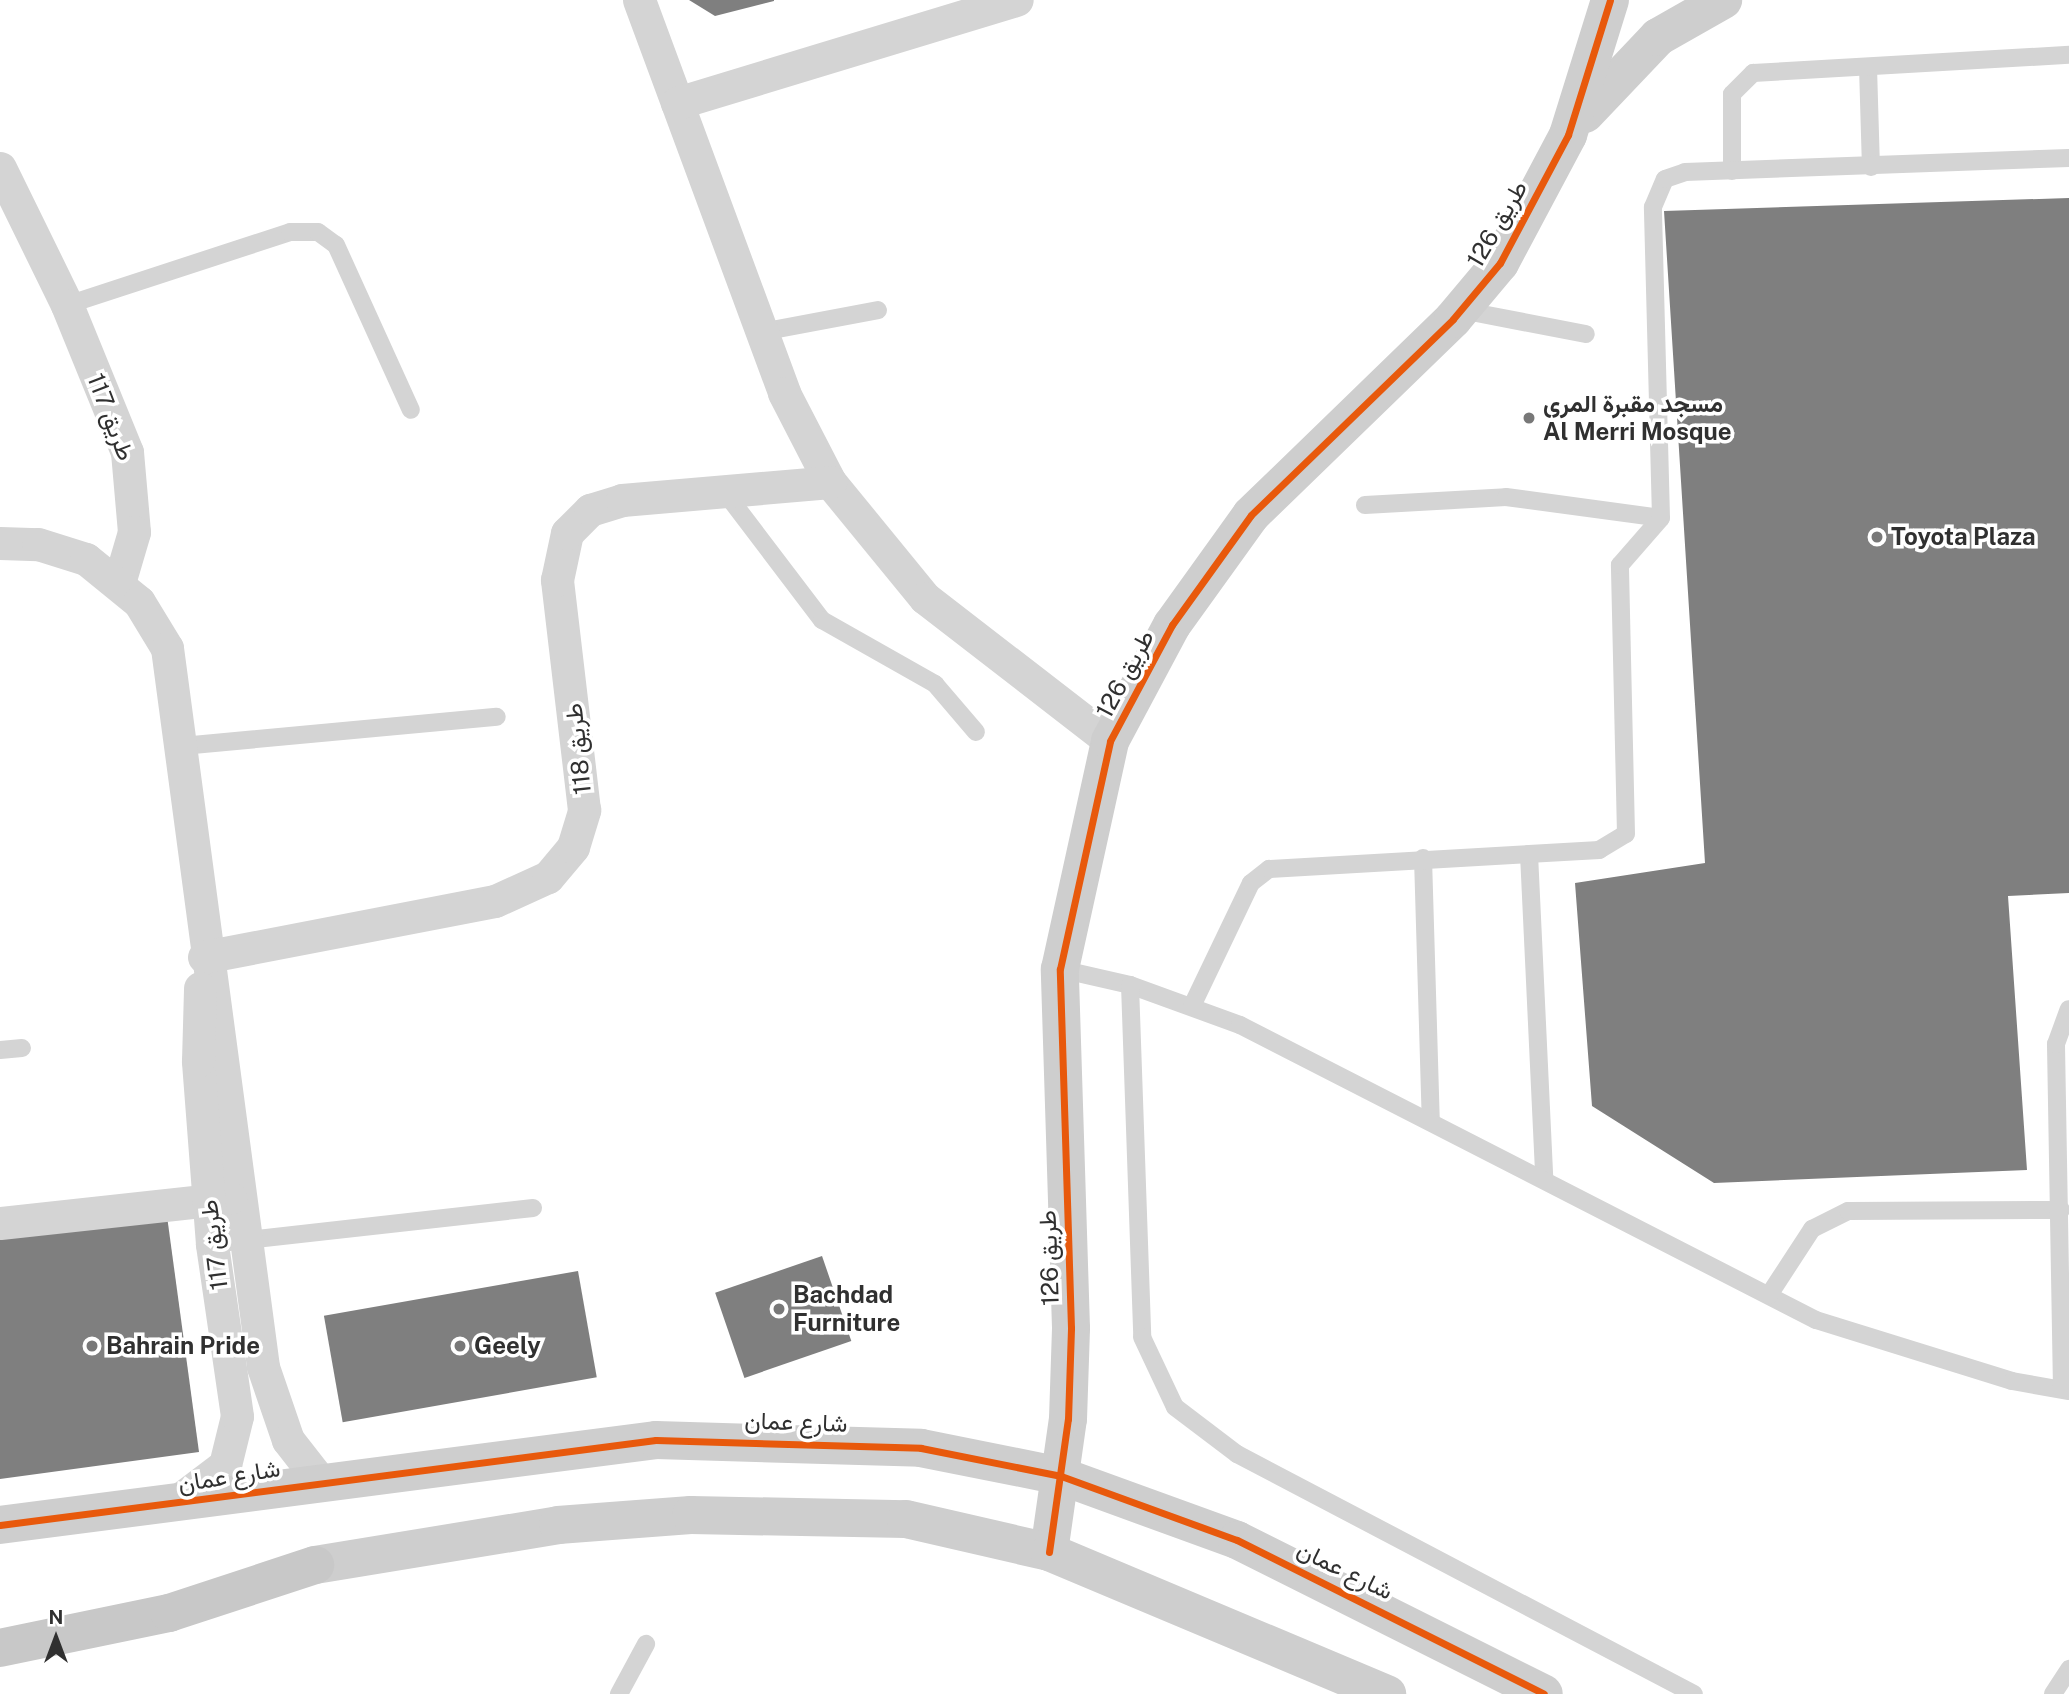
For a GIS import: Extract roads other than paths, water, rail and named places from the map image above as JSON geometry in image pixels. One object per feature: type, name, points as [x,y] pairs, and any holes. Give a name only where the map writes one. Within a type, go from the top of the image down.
[{"type":"main road","points":[[0,1648],[169,1613],[315,1565]]},
{"type":"street","points":[[639,0],[762,332],[830,482],[926,598],[1111,741]]},
{"type":"street","points":[[677,103],[1017,0]]},
{"type":"street","name":"طريق 126","points":[[1049,1552],[1061,1476],[1071,1328],[1060,969],[1111,741],[1172,625],[1251,515],[1461,310],[1500,263],[1568,135],[1610,0]]},
{"type":"street","points":[[1568,135],[1635,57],[1723,0]]},
{"type":"street","name":"طريق 117","points":[[0,168],[67,305],[133,478],[134,532],[119,583],[154,623],[167,649],[182,746],[204,957],[226,1063],[225,1199],[212,1244],[237,1399],[235,1433],[214,1477],[173,1504]]},
{"type":"street","name":"طريق 118","points":[[204,957],[495,901],[548,877],[573,847],[585,800],[557,580],[560,548],[577,520],[605,503],[830,482]]},
{"type":"street","points":[[0,543],[67,551],[119,583]]},
{"type":"street","points":[[0,1223],[225,1199]]},
{"type":"street","name":"طريق 117","points":[[225,1199],[245,1239],[268,1392],[288,1440],[320,1481]]},
{"type":"street","name":"شارع عمان","points":[[0,1525],[173,1504],[563,1448],[746,1438],[921,1448],[1061,1476],[1237,1540],[1544,1694]]},
{"type":"street","points":[[315,1565],[558,1525],[717,1515],[906,1519],[1049,1552],[1387,1694]]},
{"type":"lane","points":[[1732,171],[1730,103],[1743,77],[2069,55]]},
{"type":"lane","points":[[1868,67],[1871,166]]},
{"type":"lane","points":[[1192,1006],[1245,894],[1269,869],[1610,848],[1626,834],[1620,565],[1661,518],[1653,197],[1674,174],[2069,158]]},
{"type":"lane","points":[[67,305],[290,232],[318,232],[336,245],[411,410]]},
{"type":"lane","points":[[762,332],[878,310]]},
{"type":"lane","points":[[1461,310],[1586,334]]},
{"type":"lane","points":[[724,491],[822,620],[935,684],[976,732]]},
{"type":"lane","points":[[1365,505],[1506,497],[1661,518]]},
{"type":"lane","points":[[182,746],[497,717]]},
{"type":"lane","points":[[1528,853],[1544,1178]]},
{"type":"lane","points":[[1423,858],[1431,1121]]},
{"type":"lane","points":[[1060,969],[1130,985],[1192,1006],[1431,1121],[1816,1320],[1918,1354],[2065,1390],[2056,1044],[2069,1009]]},
{"type":"lane","points":[[1130,985],[1142,1337],[1175,1407],[1237,1454],[1694,1694]]},
{"type":"lane","points":[[0,1050],[22,1048]]},
{"type":"lane","points":[[212,1244],[533,1208]]},
{"type":"lane","points":[[1769,1295],[1812,1229],[1848,1211],[2061,1210]]},
{"type":"lane","points":[[620,1694],[646,1644]]},
{"type":"lane","points":[[2053,1694],[2069,1669]]},
{"type":"place","name":"مسجد مقبرة المري Al Merri Mosque","points":[[1529,418]]},
{"type":"place","name":"Toyota Plaza","points":[[1877,537]]},
{"type":"place","name":"Bachdad Furniture","points":[[779,1309]]},
{"type":"place","name":"Bahrain Pride","points":[[92,1346]]},
{"type":"place","name":"Geely","points":[[460,1346]]}]
